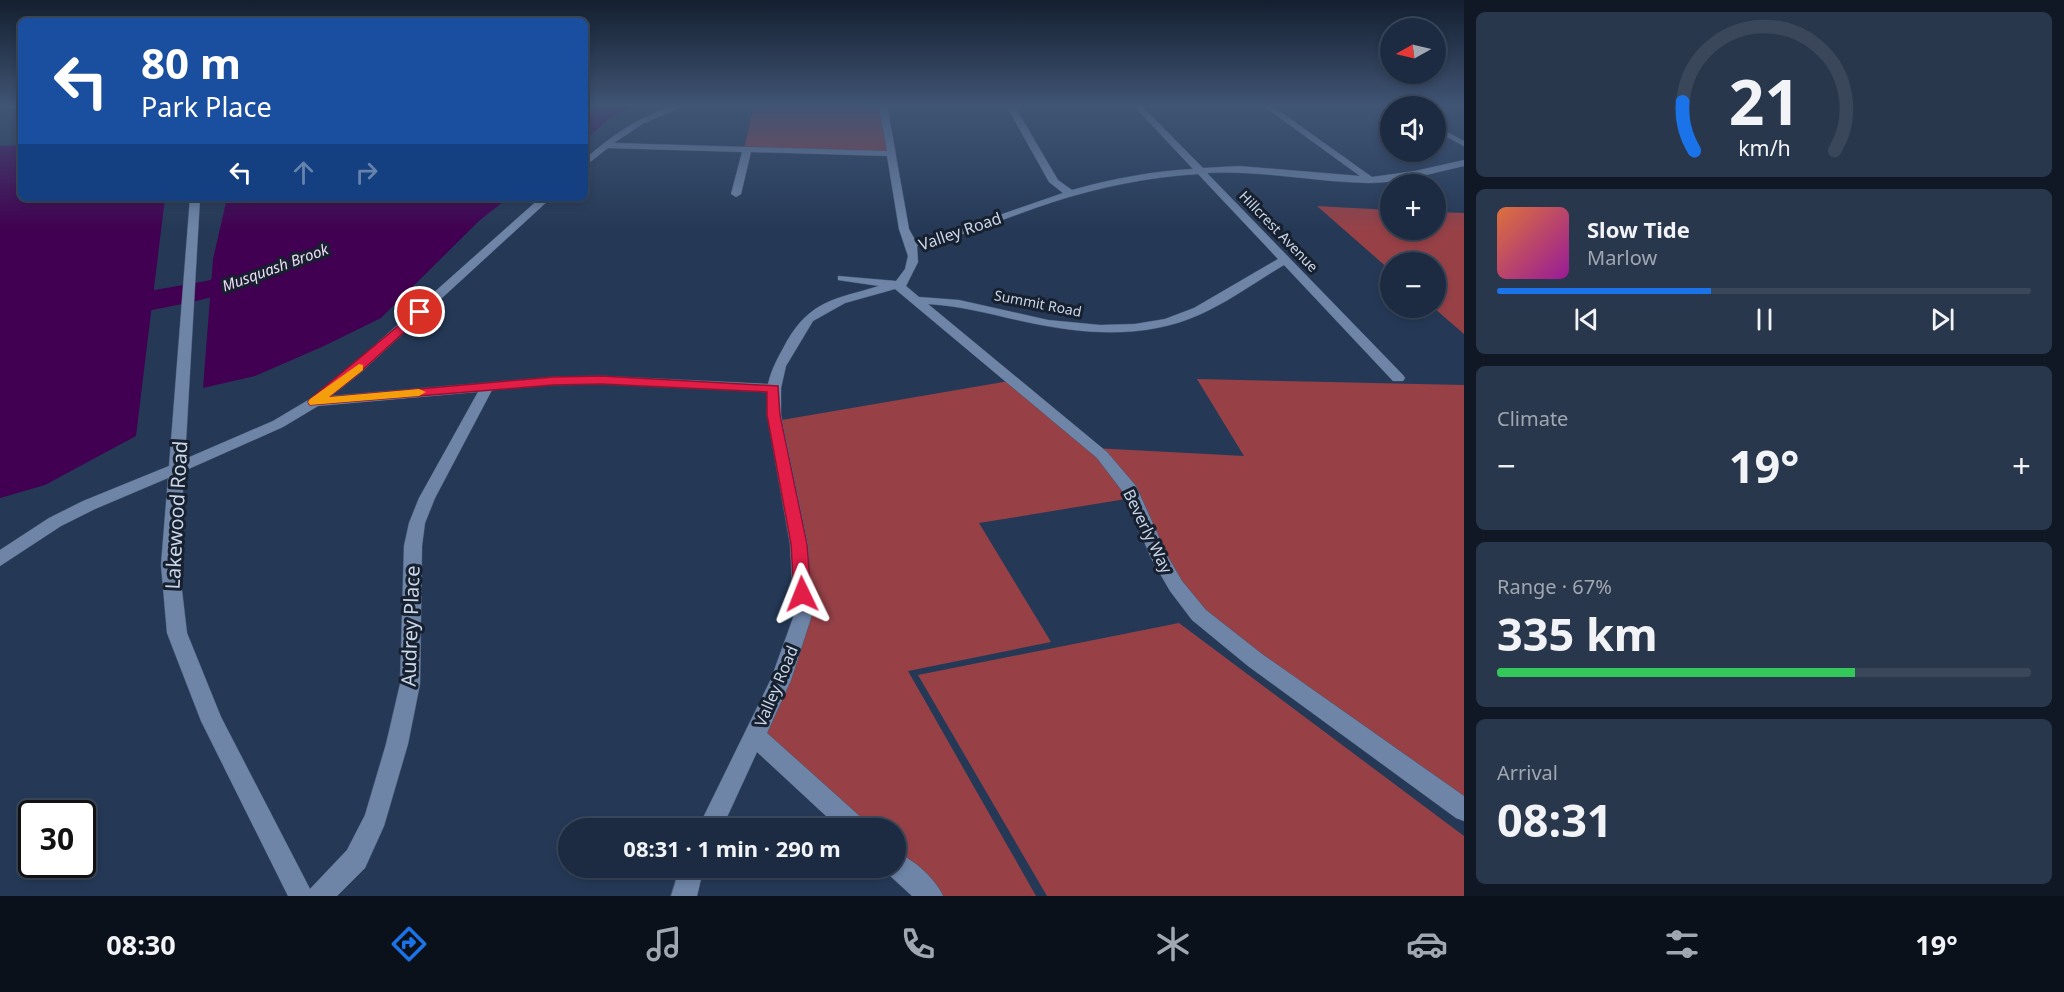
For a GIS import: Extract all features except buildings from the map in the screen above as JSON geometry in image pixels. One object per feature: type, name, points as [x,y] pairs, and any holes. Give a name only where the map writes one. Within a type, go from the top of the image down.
[{"type":"street","points":[[588,160],[602,147]]},
{"type":"street","points":[[656,147],[890,154]]},
{"type":"street","points":[[889,147],[904,229],[912,244]]},
{"type":"street","points":[[1034,147],[1054,182],[1071,194]]},
{"type":"street","name":"Hillcrest Avenue","points":[[1177,147],[1398,378]]},
{"type":"street","points":[[1324,147],[1370,180]]},
{"type":"street","points":[[736,194],[747,150]]},
{"type":"street","name":"Valley Road","points":[[715,818],[781,680],[803,615],[799,544],[774,415],[774,388],[779,366],[809,318],[841,301],[902,283],[914,262],[912,244],[944,238],[1071,194],[1125,180],[1200,171],[1247,169],[1370,180],[1415,174],[1464,163]]},
{"type":"street","name":"Lakewood Road","points":[[195,201],[188,270],[178,468],[170,565],[177,633],[212,721],[301,896]]},
{"type":"street","points":[[0,559],[55,522],[89,505],[278,424],[315,402],[368,359],[543,201]]},
{"type":"street","name":"Summit Road","points":[[915,300],[950,300],[1065,326],[1144,327],[1168,323],[1203,308],[1285,259]]},
{"type":"street","points":[[842,278],[898,285]]},
{"type":"street","name":"Beverly Way","points":[[898,285],[1102,455],[1130,490],[1160,558],[1176,586],[1199,615],[1255,660],[1464,810]]},
{"type":"street","points":[[315,402],[488,386],[601,380],[774,388]]},
{"type":"street","name":"Audrey Place","points":[[320,896],[356,859],[376,818],[397,744],[410,684],[413,546],[417,523],[427,498],[488,386]]},
{"type":"street","points":[[755,736],[845,818]]},
{"type":"street","points":[[906,873],[930,896]]},
{"type":"street","points":[[684,896],[689,878]]},
{"type":"shaded area","points":[[744,147],[895,147],[896,153],[744,149]]},
{"type":"shaded area","points":[[1317,206],[1380,209],[1380,240],[1446,240],[1446,212],[1464,213],[1464,334],[1446,318],[1446,252],[1380,252],[1380,261]]},
{"type":"shaded area","points":[[1197,379],[1464,385],[1464,811],[1194,609],[1132,498],[979,523],[1051,642],[908,671],[1036,896],[931,896],[906,873],[906,818],[846,818],[756,736],[805,595],[776,421],[1015,380],[1093,448],[1244,456]]},
{"type":"shaded area","points":[[1179,623],[1464,836],[1464,896],[1047,896],[918,675]]},
{"type":"water","points":[[0,147],[18,147],[18,201],[165,201],[136,436],[45,485],[0,498]]},
{"type":"water","points":[[226,201],[504,201],[479,221],[381,318],[255,376],[203,388],[213,259]]},
{"type":"waterway","name":"Musquash Brook","points":[[0,320],[69,315],[210,290],[265,274]]},
{"type":"slow traffic","points":[[359,367],[315,402],[419,392]]},
{"type":"route","points":[[420,312],[353,372],[315,402],[553,381],[601,380],[774,388],[774,415],[799,544],[802,594]]}]
